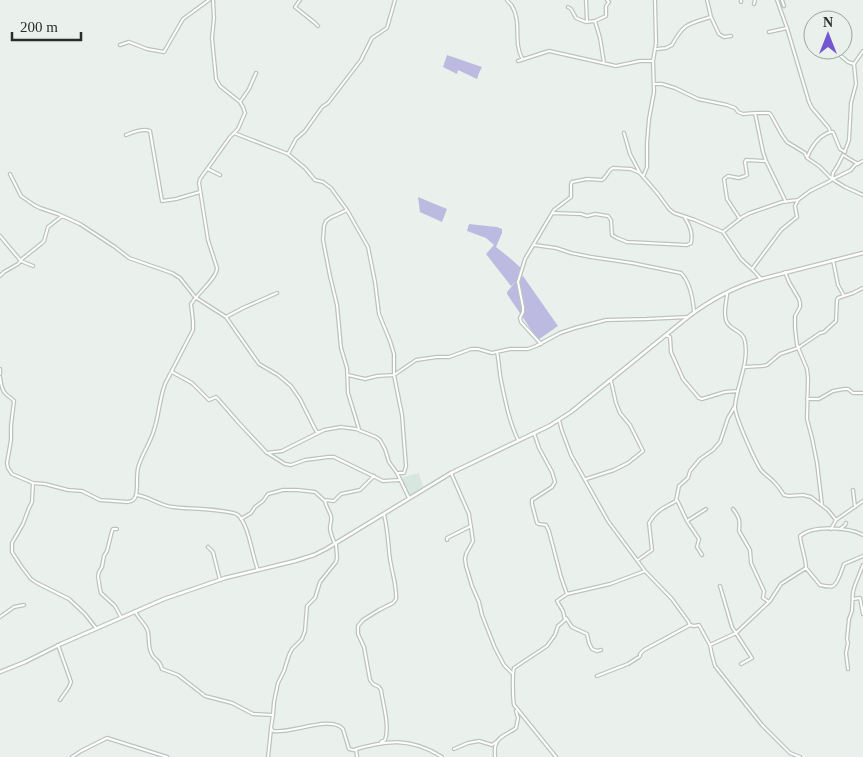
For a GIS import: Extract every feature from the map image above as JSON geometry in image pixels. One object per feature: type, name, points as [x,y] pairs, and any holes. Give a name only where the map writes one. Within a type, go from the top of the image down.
[{"type":"street","points":[[120,46],[129,42],[151,50],[164,52],[183,19],[209,0]]},
{"type":"street","points":[[0,369],[4,392],[14,401],[7,463],[12,474],[33,483],[82,491],[104,501],[130,502],[134,499],[139,466],[153,433],[162,392],[193,330],[190,306],[195,297],[218,270],[208,240],[200,192],[200,179],[238,128],[244,116],[244,110],[240,102],[220,86],[216,79],[212,38],[213,0]]},
{"type":"street","points":[[300,0],[295,7],[318,26]]},
{"type":"street","points":[[288,154],[296,139],[308,127],[322,107],[328,103],[356,67],[372,38],[387,28],[395,0]]},
{"type":"street","points":[[506,0],[512,6],[516,17],[519,53],[522,59]]},
{"type":"street","points":[[586,0],[587,22]]},
{"type":"street","points":[[568,7],[576,18],[587,22],[595,21],[606,16],[606,6],[609,2],[607,0]]},
{"type":"street","points":[[643,177],[647,167],[647,143],[654,98],[652,61],[656,50],[655,0]]},
{"type":"street","points":[[707,0],[711,17],[719,34],[724,38],[731,36]]},
{"type":"street","points":[[754,4],[755,0]]},
{"type":"street","points":[[777,0],[812,108],[829,128],[830,132],[833,132],[840,149],[844,152]]},
{"type":"street","points":[[782,0],[784,6]]},
{"type":"street","points":[[656,50],[672,45],[676,35],[686,25],[711,17]]},
{"type":"street","points":[[595,21],[604,63]]},
{"type":"street","points":[[769,32],[787,28]]},
{"type":"street","points":[[518,61],[551,51],[619,66],[640,61],[652,61]]},
{"type":"street","points":[[833,179],[833,173],[850,140],[851,103],[856,84],[854,64],[863,51]]},
{"type":"street","points":[[845,60],[854,64]]},
{"type":"street","points":[[240,102],[249,89],[256,73]]},
{"type":"street","points":[[654,84],[675,88],[698,99],[727,104],[741,113],[769,113],[787,142],[805,154],[807,158],[833,179],[846,188],[863,195]]},
{"type":"street","points":[[755,113],[766,161],[786,202]]},
{"type":"street","points":[[126,135],[150,130],[162,200],[176,199],[200,192]]},
{"type":"street","points":[[807,158],[807,155],[819,138],[830,132]]},
{"type":"street","points":[[234,133],[288,154],[305,168],[315,180],[323,182],[331,188],[347,210],[368,247],[379,314],[394,354],[394,375],[402,415],[406,466],[404,473],[397,473]]},
{"type":"street","points":[[624,133],[630,154],[640,173],[669,209],[674,213],[723,232],[741,259],[761,279]]},
{"type":"street","points":[[843,155],[858,164]]},
{"type":"street","points":[[740,219],[727,199],[724,179],[729,176],[739,178],[746,176],[746,160],[766,161]]},
{"type":"street","points":[[723,232],[752,212],[798,200],[863,162]]},
{"type":"street","points":[[541,344],[521,322],[520,318],[523,307],[518,280],[525,258],[552,213],[570,198],[570,184],[587,179],[602,180],[610,169],[613,168],[631,169],[640,173]]},
{"type":"street","points":[[208,169],[220,175]]},
{"type":"street","points":[[10,174],[22,196],[28,201],[91,230],[125,256],[177,276],[195,297],[226,317],[259,364],[272,370],[291,386],[300,399],[315,429],[317,432],[320,432]]},
{"type":"street","points":[[752,269],[779,232],[797,217],[795,206],[798,200]]},
{"type":"street","points":[[347,210],[326,221],[322,240],[337,305],[341,348],[348,375],[348,393],[359,430]]},
{"type":"street","points":[[552,213],[608,216],[611,220],[612,235],[626,242],[688,245],[691,241],[692,233],[684,217]]},
{"type":"street","points":[[0,276],[18,264],[42,243],[48,227],[62,216]]},
{"type":"street","points":[[0,236],[21,260],[33,266]]},
{"type":"street","points":[[534,245],[571,253],[632,262],[681,273],[691,295],[694,312]]},
{"type":"street","points":[[0,672],[164,599],[220,580],[323,551],[451,473],[559,420],[611,381],[694,312],[727,293],[761,279],[863,253]]},
{"type":"street","points":[[833,260],[837,282],[844,296]]},
{"type":"street","points":[[785,272],[800,303],[794,322],[798,348],[807,368],[807,419],[817,463],[822,506]]},
{"type":"street","points":[[745,367],[764,366],[780,354],[798,348],[825,331],[835,322],[837,299],[853,294],[863,288]]},
{"type":"street","points":[[226,317],[277,293]]},
{"type":"street","points":[[638,561],[638,559],[652,550],[650,521],[661,508],[675,502],[679,486],[688,478],[690,471],[700,459],[720,442],[728,418],[735,406],[745,367],[745,339],[728,324],[725,318],[727,293]]},
{"type":"street","points":[[348,375],[365,379],[394,375],[411,363],[421,359],[449,357],[473,349],[490,352],[528,349],[560,333],[602,320],[647,320],[688,317]]},
{"type":"street","points":[[666,335],[670,337],[671,352],[683,379],[699,398],[702,399],[725,392],[738,391]]},
{"type":"street","points":[[496,352],[507,410],[513,432],[518,440]]},
{"type":"street","points":[[171,372],[192,383],[208,400],[218,398],[267,453],[285,464],[289,465],[305,460],[334,457],[383,481],[400,480]]},
{"type":"street","points":[[586,479],[614,470],[628,463],[643,451],[630,425],[620,413],[611,381]]},
{"type":"street","points":[[807,399],[819,399],[835,391],[846,389],[854,393],[863,393]]},
{"type":"street","points":[[735,406],[737,418],[756,461],[764,473],[776,483],[784,495],[810,497],[831,513],[836,520]]},
{"type":"street","points":[[559,420],[571,455],[608,521],[645,570],[672,599],[690,625]]},
{"type":"street","points":[[267,453],[282,451],[324,430],[340,427],[359,430],[380,440],[389,462],[397,473],[409,498]]},
{"type":"street","points":[[534,433],[555,483],[533,499],[532,504],[537,523],[546,525],[549,530],[560,577],[567,594]]},
{"type":"street","points":[[451,473],[468,509],[473,540],[466,554],[466,566],[474,593],[492,643],[504,665],[513,674]]},
{"type":"street","points":[[324,500],[334,501],[339,495],[360,490],[374,476]]},
{"type":"street","points":[[33,483],[32,502],[26,518],[12,543],[12,552],[27,575],[37,583],[70,599],[86,614],[96,628]]},
{"type":"street","points":[[241,519],[264,501],[268,494],[291,490],[318,494],[324,500],[331,517],[330,530],[337,558],[320,582],[315,598],[307,605],[304,634],[289,654],[278,683],[272,715],[268,757]]},
{"type":"street","points":[[854,490],[855,507]]},
{"type":"street","points":[[136,495],[145,496],[167,506],[237,514],[246,529],[258,570]]},
{"type":"street","points":[[676,498],[687,521],[699,539],[698,547],[702,555]]},
{"type":"street","points":[[831,529],[836,520],[863,501]]},
{"type":"street","points":[[687,521],[706,509]]},
{"type":"street","points":[[733,509],[740,520],[739,532],[750,550],[751,563],[764,591],[763,598],[769,602]]},
{"type":"street","points":[[271,729],[275,732],[281,732],[314,724],[340,725],[344,732],[347,748],[351,750],[385,740],[385,719],[381,690],[370,680],[364,647],[357,630],[360,623],[375,612],[393,604],[397,598],[384,514]]},
{"type":"street","points":[[840,529],[846,523]]},
{"type":"street","points":[[447,540],[447,538],[459,531],[471,526]]},
{"type":"street","points":[[117,529],[112,531],[98,576],[100,591],[115,606],[121,618]]},
{"type":"street","points":[[863,535],[854,531],[840,529],[813,530],[801,535],[806,568],[820,586],[833,586],[841,575],[844,564],[863,556]]},
{"type":"street","points":[[208,547],[213,552],[220,580]]},
{"type":"street","points":[[848,669],[846,653],[849,619],[852,611],[855,585],[863,565]]},
{"type":"street","points":[[710,645],[736,633],[769,602],[781,584],[806,568]]},
{"type":"street","points":[[601,650],[592,649],[586,634],[572,627],[557,601],[567,594],[616,582],[645,570]]},
{"type":"street","points":[[720,586],[730,621],[752,658],[741,664]]},
{"type":"street","points":[[853,598],[860,598],[863,614]]},
{"type":"street","points":[[0,617],[14,607],[24,605]]},
{"type":"street","points":[[135,611],[137,617],[148,631],[148,647],[154,658],[161,663],[162,669],[178,675],[205,696],[232,703],[253,714],[272,715]]},
{"type":"street","points":[[454,749],[479,741],[492,745],[502,736],[516,728],[518,718],[513,700],[513,670],[548,645],[555,635],[558,626],[566,617]]},
{"type":"street","points":[[597,676],[628,664],[639,657],[644,650],[690,625],[699,625],[710,645],[716,666],[758,721],[790,753],[800,757]]},
{"type":"street","points":[[58,645],[71,682],[60,700]]},
{"type":"street","points":[[516,708],[556,757]]},
{"type":"street","points":[[518,718],[519,715],[525,719]]},
{"type":"street","points":[[72,757],[107,738],[167,757]]},
{"type":"street","points":[[379,743],[408,742],[442,757]]},
{"type":"street","points":[[495,757],[496,742]]},
{"type":"street","points":[[356,749],[357,757]]},
{"type":"shaded area","points":[[447,55],[482,67],[477,79],[458,70],[457,74],[443,67]]},
{"type":"shaded area","points":[[418,197],[447,209],[442,222],[420,212]]},
{"type":"shaded area","points":[[469,224],[502,229],[496,247],[522,269],[518,278],[523,276],[558,326],[538,340],[507,294],[516,281],[511,286],[486,254],[494,245],[486,238],[467,231]]},
{"type":"shaded area","points":[[419,473],[423,487],[409,496],[400,478]]}]
